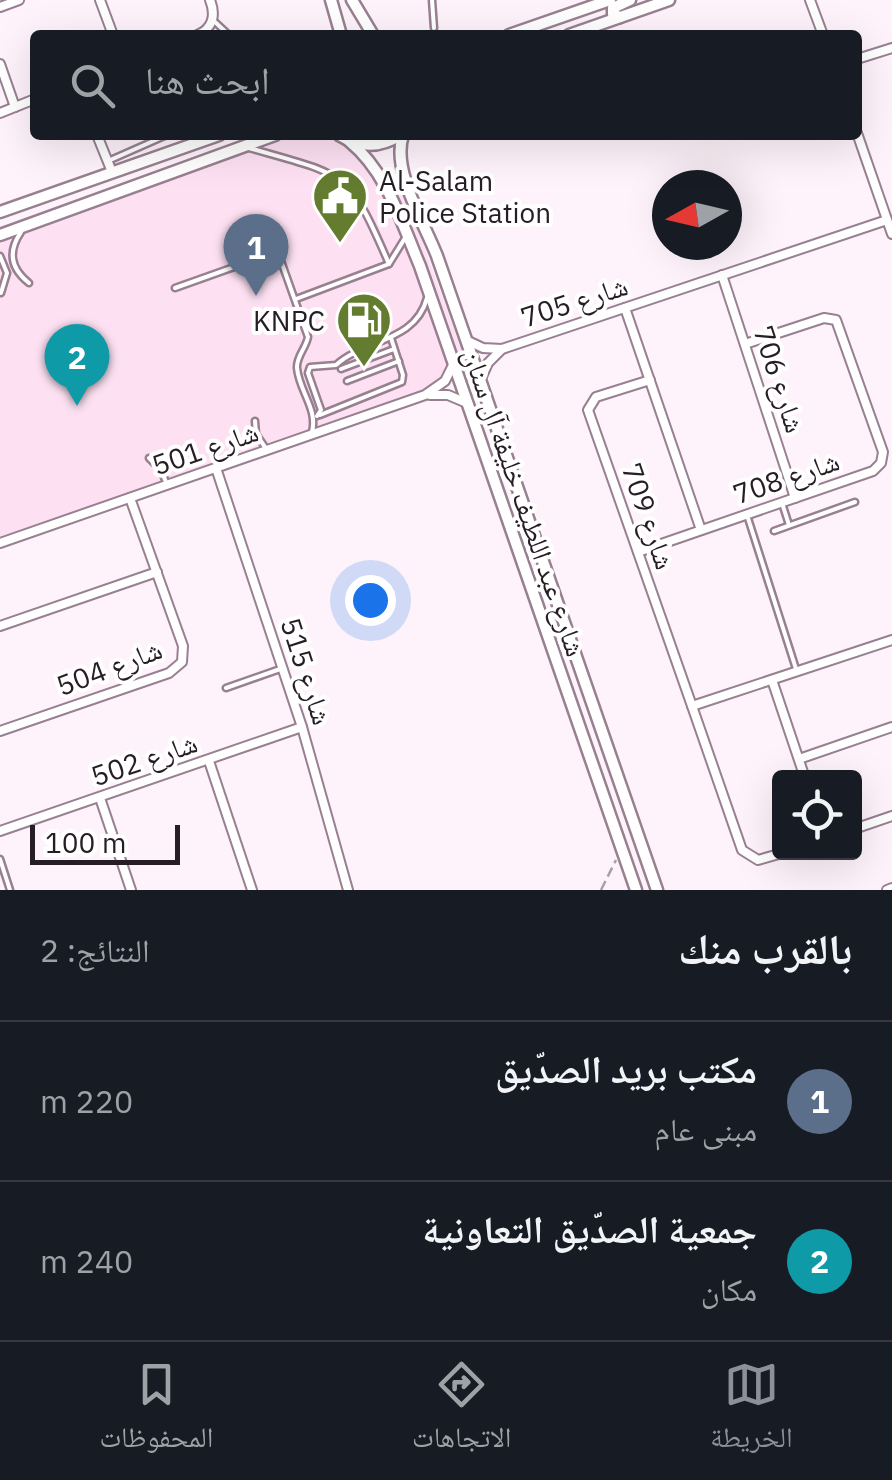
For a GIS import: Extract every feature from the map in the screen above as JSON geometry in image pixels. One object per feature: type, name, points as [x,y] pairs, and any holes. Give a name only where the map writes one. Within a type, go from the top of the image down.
[{"type":"street","points":[[0,7],[19,0]]},
{"type":"street","points":[[100,0],[111,30]]},
{"type":"street","points":[[206,30],[212,22],[210,0]]},
{"type":"street","points":[[330,0],[340,30]]},
{"type":"street","points":[[523,30],[610,0]]},
{"type":"street","points":[[620,18],[613,14],[613,8],[630,0]]},
{"type":"street","points":[[584,30],[669,0]]},
{"type":"street","points":[[810,0],[821,30]]},
{"type":"street","points":[[338,17],[349,16],[355,5]]},
{"type":"street","points":[[355,5],[370,30]]},
{"type":"street","points":[[862,57],[892,48]]},
{"type":"street","points":[[0,64],[16,106]]},
{"type":"street","points":[[0,112],[30,101]]},
{"type":"street","points":[[100,140],[110,167]]},
{"type":"street","points":[[0,212],[110,167],[202,140]]},
{"type":"street","points":[[0,235],[263,140]]},
{"type":"street","name":"شارع عبد اللطيف خليفة آل سنان","points":[[346,140],[377,172],[407,234],[636,890]]},
{"type":"street","points":[[354,140],[378,145],[390,140]]},
{"type":"street","name":"شارع عبد اللطيف خليفة آل سنان","points":[[401,140],[401,168],[432,244],[657,890]]},
{"type":"street","points":[[859,140],[892,234]]},
{"type":"street","name":"شارع 705","points":[[466,340],[484,348],[502,349],[888,220]]},
{"type":"street","name":"شارع 706","points":[[722,274],[795,498]]},
{"type":"street","points":[[624,308],[701,530]]},
{"type":"street","name":"شارع 708","points":[[638,552],[873,471],[881,464],[883,452],[836,320],[824,318],[745,344]]},
{"type":"street","name":"شارع 705","points":[[480,381],[488,363],[502,349]]},
{"type":"street","name":"شارع 501","points":[[1,542],[426,395],[446,381],[453,364]]},
{"type":"street","name":"شارع 709","points":[[650,380],[596,397],[588,406],[742,850],[758,860],[772,856]]},
{"type":"street","points":[[426,395],[448,396],[467,404]]},
{"type":"street","name":"شارع 515","points":[[216,468],[302,727],[348,890]]},
{"type":"street","name":"شارع 504","points":[[0,731],[178,667],[184,657],[130,498]]},
{"type":"street","points":[[0,626],[157,572]]},
{"type":"street","points":[[529,582],[548,577]]},
{"type":"street","points":[[534,595],[548,599],[566,648],[580,670]]},
{"type":"street","points":[[692,706],[892,640]]},
{"type":"street","points":[[772,680],[802,770]]},
{"type":"street","name":"شارع 502","points":[[0,831],[302,727]]},
{"type":"street","points":[[799,759],[892,727]]},
{"type":"street","points":[[209,761],[252,890]]},
{"type":"street","points":[[100,798],[132,890]]},
{"type":"street","points":[[862,826],[892,816]]},
{"type":"lane","points":[[432,0],[434,28]]},
{"type":"lane","points":[[212,22],[226,30]]},
{"type":"lane","points":[[110,167],[158,140]]},
{"type":"lane","points":[[244,147],[322,169],[341,179],[362,204],[389,264]]},
{"type":"lane","points":[[25,226],[15,241],[12,258],[19,275],[29,283]]},
{"type":"lane","points":[[295,300],[389,264],[407,234]]},
{"type":"lane","points":[[0,256],[7,273],[1,292]]},
{"type":"lane","points":[[175,288],[271,256],[284,265],[308,338],[297,370],[316,419]]},
{"type":"lane","points":[[310,435],[321,410],[308,373],[310,367],[336,365],[346,356],[391,338],[417,320],[428,294]]},
{"type":"lane","points":[[316,419],[399,384],[404,378],[391,338]]},
{"type":"lane","points":[[342,370],[394,349]]},
{"type":"lane","points":[[347,382],[398,361]]},
{"type":"lane","points":[[255,421],[256,434],[267,450]]},
{"type":"lane","points":[[149,458],[168,485]]},
{"type":"lane","points":[[782,502],[789,526]]},
{"type":"lane","points":[[774,531],[855,502]]},
{"type":"lane","points":[[747,515],[796,672]]},
{"type":"lane","points":[[226,688],[283,668]]},
{"type":"lane","points":[[0,860],[10,890]]},
{"type":"path","points":[[601,890],[622,848]]},
{"type":"shaded area","points":[[274,140],[337,140],[405,194],[474,384],[446,381],[439,388],[0,543],[0,235]]},
{"type":"place","name":"Al-Salam Police Station","points":[[340,245]]},
{"type":"place","name":"مكتب بريد الصدّيق","points":[[256,296]]},
{"type":"place","name":"KNPC","points":[[364,369]]},
{"type":"place","name":"جمعية الصدّيق التعاونية","points":[[77,406]]}]
